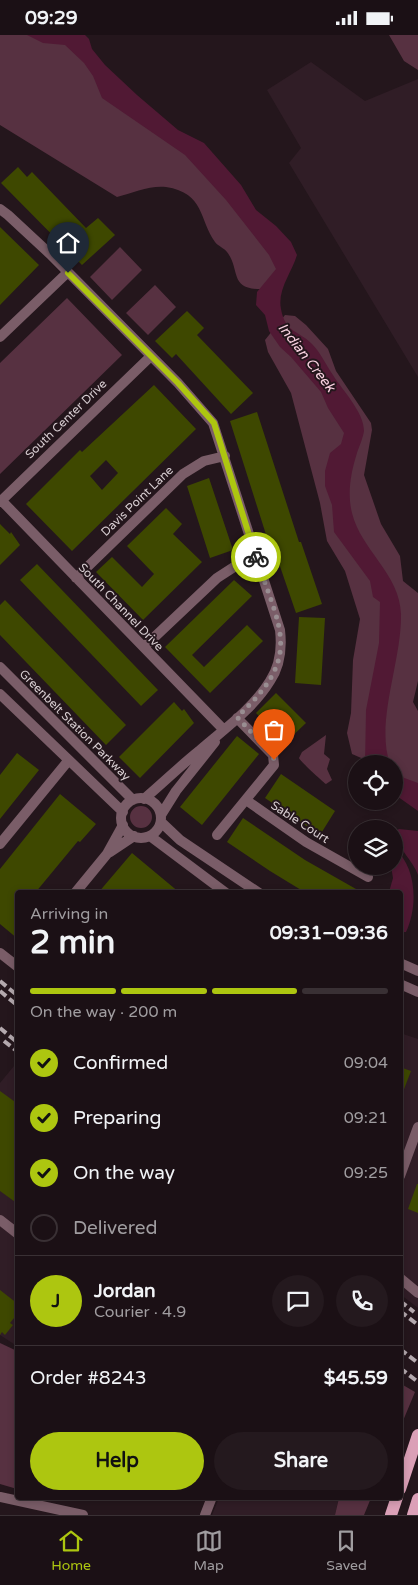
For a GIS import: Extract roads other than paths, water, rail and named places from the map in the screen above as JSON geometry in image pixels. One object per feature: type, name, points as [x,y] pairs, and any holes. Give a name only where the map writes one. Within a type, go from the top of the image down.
[{"type":"main road","points":[[403,1480],[418,1435]]},
{"type":"main road","points":[[413,1515],[418,1499]]},
{"type":"main road","points":[[392,1515],[396,1500]]},
{"type":"street","points":[[0,209],[68,273],[207,413],[218,432],[280,630],[282,645],[271,681],[222,731],[144,799]]},
{"type":"street","points":[[0,337],[68,273]]},
{"type":"street","name":"South Center Drive","points":[[1,501],[151,356]]},
{"type":"street","name":"Davis Point Lane","points":[[76,578],[183,474],[204,461],[225,456]]},
{"type":"street","name":"South Channel Drive","points":[[1,501],[144,647],[222,731]]},
{"type":"street","points":[[144,647],[217,578],[234,567],[257,558]]},
{"type":"street","name":"Greenbelt Station Parkway","points":[[0,667],[93,763],[133,800]]},
{"type":"street","points":[[0,694],[123,812]]},
{"type":"street","points":[[217,835],[273,768],[273,755],[237,717]]},
{"type":"street","points":[[150,836],[157,830],[161,819],[222,731]]},
{"type":"street","points":[[0,844],[68,761]]},
{"type":"street","points":[[78,890],[108,854],[123,825],[123,812],[133,800],[144,799],[154,803],[161,819],[180,840],[255,890]]},
{"type":"street","name":"Sable Court","points":[[246,800],[306,842],[368,877]]},
{"type":"street","points":[[123,825],[127,832],[134,836],[150,836],[222,890]]},
{"type":"street","points":[[108,854],[134,836]]},
{"type":"street","points":[[0,953],[15,965]]},
{"type":"street","points":[[403,964],[418,971]]},
{"type":"street","points":[[403,985],[418,992]]},
{"type":"street","points":[[403,1168],[418,1127]]},
{"type":"street","points":[[0,1220],[15,1232]]},
{"type":"street","points":[[403,1280],[418,1293]]},
{"type":"street","points":[[0,1497],[82,1515]]},
{"type":"street","points":[[205,1515],[211,1500]]},
{"type":"water","name":"Indian Creek","points":[[27,35],[85,35],[89,39],[92,49],[105,65],[137,95],[178,130],[204,143],[241,185],[256,210],[276,226],[291,242],[297,255],[281,295],[280,302],[283,317],[289,327],[307,340],[321,355],[360,416],[364,431],[351,475],[350,498],[352,513],[363,539],[387,574],[399,600],[401,614],[398,651],[387,710],[386,747],[388,755],[365,755],[366,710],[379,643],[380,602],[373,597],[370,581],[334,532],[332,505],[325,486],[325,471],[330,453],[341,444],[344,433],[328,408],[321,392],[280,347],[269,331],[265,315],[256,305],[257,292],[276,269],[269,255],[226,200],[185,155],[102,98],[93,76],[84,63],[65,45],[43,43]]},
{"type":"water","points":[[403,777],[418,783],[418,811],[403,800]]},
{"type":"water","points":[[403,829],[418,831],[418,875],[403,850]]},
{"type":"water","points":[[403,858],[411,876],[414,899],[410,922],[406,932],[403,932],[403,890],[390,890],[392,875],[403,875]]},
{"type":"railway","points":[[0,981],[15,994]]},
{"type":"railway","points":[[0,991],[15,1004]]},
{"type":"railway","points":[[0,1028],[15,1040]]},
{"type":"railway","points":[[4,1041],[15,1050]]},
{"type":"railway","points":[[403,1303],[414,1312]]},
{"type":"railway","points":[[403,1313],[418,1325]]},
{"type":"railway","points":[[403,1351],[418,1363]]},
{"type":"railway","points":[[403,1370],[418,1382]]}]
